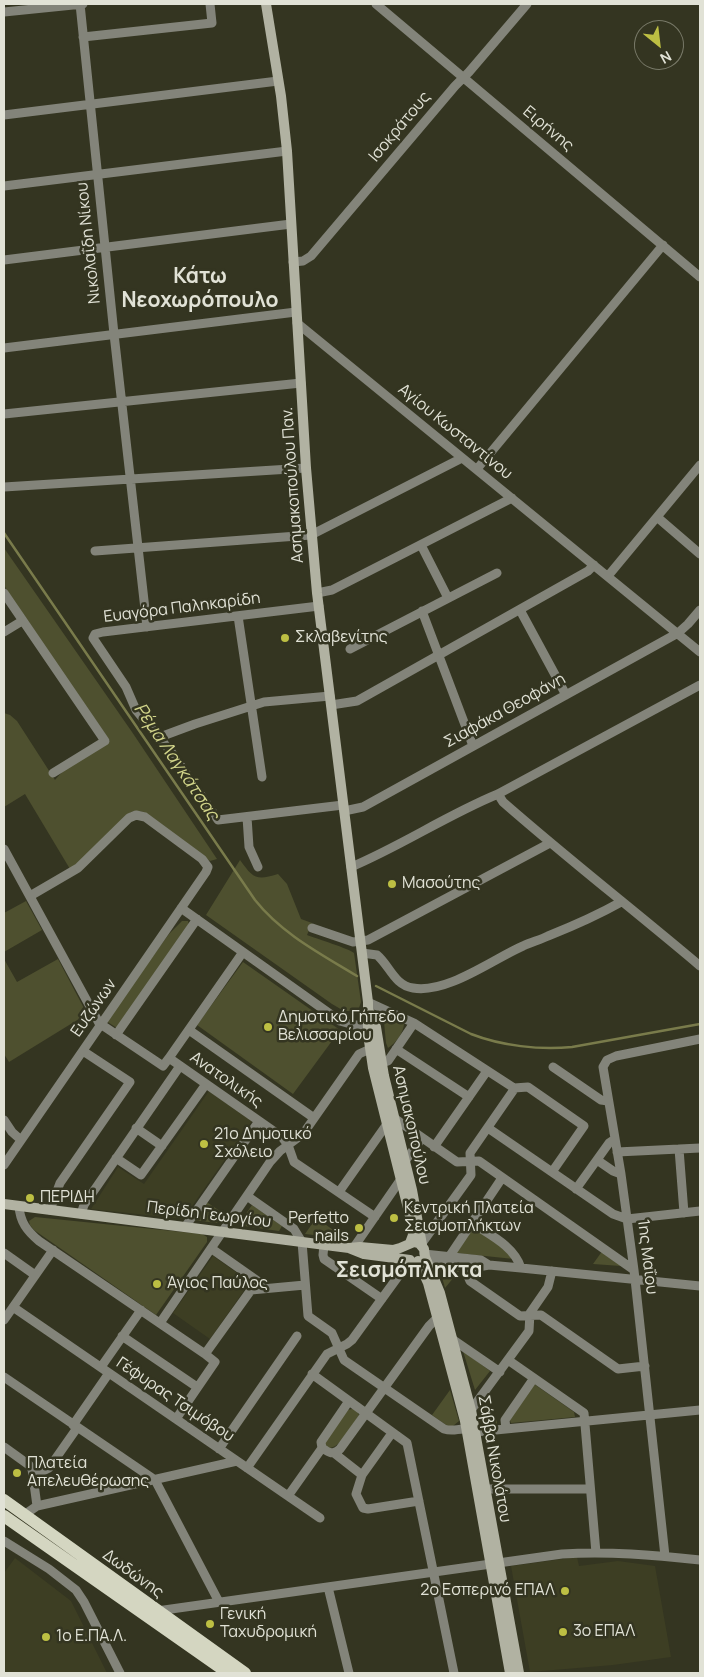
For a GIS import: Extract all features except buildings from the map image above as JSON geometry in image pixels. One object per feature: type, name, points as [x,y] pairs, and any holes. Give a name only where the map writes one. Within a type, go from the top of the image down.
[{"type":"main road","name":"Δωδώνης","points":[[4,1500],[156,1611],[245,1673]]},
{"type":"main road","name":"Δωδώνης","points":[[4,1516],[228,1673]]},
{"type":"street","points":[[4,12],[81,4]]},
{"type":"street","name":"Νικολαΐδη Νίκου","points":[[81,4],[129,478],[147,627]]},
{"type":"street","points":[[83,37],[212,23],[210,4]]},
{"type":"street","name":"Ασημακοπούλου Παν.","points":[[266,4],[278,81],[286,151],[306,468],[318,606],[362,958]]},
{"type":"street","name":"Ισοκράτους","points":[[293,262],[303,261],[311,256],[527,4]]},
{"type":"street","name":"Ειρήνης","points":[[379,5],[700,277]]},
{"type":"street","points":[[4,114],[278,81]]},
{"type":"street","points":[[4,186],[286,151]]},
{"type":"street","points":[[4,260],[291,224]]},
{"type":"street","points":[[477,469],[663,246]]},
{"type":"street","points":[[4,348],[114,334],[297,317]]},
{"type":"street","name":"Αγίου Κωσταντίνου","points":[[297,317],[462,458],[700,652]]},
{"type":"street","points":[[4,414],[301,383]]},
{"type":"street","points":[[95,551],[311,535],[462,458]]},
{"type":"street","points":[[608,576],[700,465]]},
{"type":"street","points":[[4,487],[306,468]]},
{"type":"street","points":[[317,593],[332,590],[512,498]]},
{"type":"street","points":[[657,517],[700,554]]},
{"type":"street","points":[[421,545],[448,598]]},
{"type":"street","points":[[160,737],[251,706],[274,701],[356,701],[588,572],[594,565]]},
{"type":"street","points":[[350,649],[497,573]]},
{"type":"street","points":[[4,593],[106,741],[53,773]]},
{"type":"street","name":"Ευαγόρα Παληκαρίδη","points":[[218,820],[160,737],[136,710],[126,688],[93,638],[98,633],[318,606]]},
{"type":"street","points":[[520,610],[566,694]]},
{"type":"street","name":"Σιαφάκα Θεοφάνη","points":[[218,820],[363,807],[678,633],[700,610]]},
{"type":"street","points":[[422,611],[473,746]]},
{"type":"street","points":[[238,616],[262,777]]},
{"type":"street","points":[[4,632],[22,621]]},
{"type":"street","points":[[351,867],[376,857],[474,804],[498,794],[700,685]]},
{"type":"street","points":[[498,794],[503,802],[550,843],[700,966]]},
{"type":"street","name":"Ευζώνων","points":[[4,1165],[208,869],[208,865],[202,858],[145,817],[136,815],[129,818],[78,868],[30,896]]},
{"type":"street","points":[[247,817],[249,847],[258,867]]},
{"type":"street","points":[[312,928],[350,942],[360,942],[373,938],[550,843]]},
{"type":"street","points":[[4,849],[100,1024]]},
{"type":"street","points":[[362,958],[377,955],[396,979],[406,986],[431,987],[460,978],[523,946],[621,902]]},
{"type":"street","points":[[181,908],[340,1021],[354,1025],[368,1024]]},
{"type":"street","points":[[116,1035],[197,919]]},
{"type":"street","points":[[169,1058],[243,952]]},
{"type":"street","name":"Ασημακοπούλου","points":[[362,958],[369,1007],[376,1027],[401,1180],[413,1229],[416,1253]]},
{"type":"street","points":[[369,1007],[414,1023],[515,1088],[530,1088],[584,1126],[552,1172]]},
{"type":"street","name":"Ασημακοπούλου","points":[[369,1007],[370,1048],[391,1121],[405,1161],[416,1253]]},
{"type":"street","points":[[381,1063],[388,1061],[414,1023]]},
{"type":"street","name":"Ανατολικής","points":[[100,1024],[163,1066],[169,1058],[282,1137],[288,1145],[294,1162],[375,1217]]},
{"type":"street","points":[[189,1030],[314,1118]]},
{"type":"street","name":"1ης Μαΐου","points":[[665,1556],[627,1219],[603,1070],[607,1060],[616,1056],[700,1039]]},
{"type":"street","points":[[160,1323],[270,1162],[288,1145],[301,1137],[359,1054],[370,1048]]},
{"type":"street","points":[[396,1049],[469,1097]]},
{"type":"street","points":[[50,1210],[60,1183],[130,1082],[83,1051]]},
{"type":"street","points":[[81,1214],[84,1205],[180,1066]]},
{"type":"street","points":[[553,1067],[601,1100],[608,1101]]},
{"type":"street","points":[[434,1146],[487,1070]]},
{"type":"street","points":[[116,1158],[141,1175],[206,1084]]},
{"type":"street","points":[[247,1468],[327,1354],[352,1340],[416,1253],[471,1175],[470,1153],[515,1088]]},
{"type":"street","points":[[4,1120],[12,1132],[21,1140]]},
{"type":"street","points":[[184,1227],[259,1121]]},
{"type":"street","points":[[339,1192],[391,1121],[422,1138],[457,1162],[479,1161],[634,1274]]},
{"type":"street","points":[[136,1128],[162,1146]]},
{"type":"street","points":[[488,1128],[613,1214],[627,1219],[700,1211]]},
{"type":"street","points":[[405,1161],[422,1138]]},
{"type":"street","points":[[576,1189],[610,1142],[615,1139]]},
{"type":"street","points":[[617,1152],[700,1148]]},
{"type":"street","points":[[678,1149],[684,1213]]},
{"type":"street","points":[[597,1160],[621,1174]]},
{"type":"street","points":[[449,1257],[502,1178]]},
{"type":"street","points":[[352,1247],[401,1180]]},
{"type":"street","points":[[248,1196],[294,1229],[302,1242],[308,1316],[332,1334],[344,1360],[444,1430],[506,1429],[700,1410]]},
{"type":"street","name":"Περίδη Γεωργίου","points":[[4,1204],[352,1247],[369,1254],[416,1253]]},
{"type":"street","points":[[19,1206],[20,1217],[24,1227],[34,1237],[213,1360],[214,1362],[176,1419]]},
{"type":"street","points":[[472,1223],[513,1252],[518,1258],[521,1268]]},
{"type":"street","points":[[324,1244],[323,1255],[325,1259],[382,1299]]},
{"type":"street","points":[[352,1247],[481,1260],[489,1265]]},
{"type":"street","points":[[212,1249],[259,1282],[262,1288]]},
{"type":"street","points":[[4,1320],[53,1250]]},
{"type":"street","points":[[4,1253],[35,1275]]},
{"type":"street","points":[[416,1253],[463,1265],[634,1274],[700,1286]]},
{"type":"street","name":"Σάββα Νικολάτου","points":[[416,1253],[428,1283],[471,1430],[484,1489],[510,1673]]},
{"type":"street","name":"Σάββα Νικολάτου","points":[[416,1253],[440,1293],[471,1410],[471,1430],[494,1563],[518,1673]]},
{"type":"street","points":[[463,1265],[470,1281],[520,1316],[541,1315],[618,1369],[645,1366]]},
{"type":"street","points":[[471,1410],[529,1331],[532,1308],[548,1287],[552,1271]]},
{"type":"street","points":[[205,1354],[251,1290],[305,1284]]},
{"type":"street","name":"Γέφυρας Τσιμόβου","points":[[12,1307],[320,1518]]},
{"type":"street","points":[[101,1368],[140,1310]]},
{"type":"street","points":[[334,1453],[340,1449],[429,1326],[438,1317]]},
{"type":"street","points":[[122,1336],[197,1387]]},
{"type":"street","points":[[219,1449],[297,1336]]},
{"type":"street","points":[[452,1339],[500,1372]]},
{"type":"street","points":[[508,1360],[583,1412],[596,1553]]},
{"type":"street","points":[[33,1476],[49,1468],[109,1373]]},
{"type":"street","points":[[312,1374],[407,1444],[454,1673]]},
{"type":"street","points":[[4,1377],[155,1480],[219,1602]]},
{"type":"street","points":[[506,1429],[505,1420],[534,1378]]},
{"type":"street","points":[[349,1401],[320,1444],[322,1448],[329,1453],[334,1453],[362,1475]]},
{"type":"street","points":[[392,1433],[362,1475],[356,1494],[363,1508],[368,1510],[419,1501]]},
{"type":"street","points":[[4,1447],[29,1465],[33,1476],[37,1506]]},
{"type":"street","points":[[288,1496],[322,1448]]},
{"type":"street","points":[[24,1515],[37,1506],[237,1461]]},
{"type":"street","points":[[484,1489],[590,1489]]},
{"type":"street","points":[[4,1540],[54,1572],[76,1590],[120,1673]]},
{"type":"street","points":[[156,1611],[562,1554],[596,1553],[665,1556],[700,1560]]},
{"type":"street","points":[[328,1587],[349,1673]]},
{"type":"shaded area","points":[[4,548],[132,732],[217,859],[210,861],[144,812],[137,811],[131,812],[87,856],[70,869],[25,794],[4,807],[4,713],[17,721],[55,780],[73,763],[110,741],[14,603],[4,585]]},
{"type":"shaded area","points":[[240,860],[252,874],[265,877],[278,874],[287,884],[301,919],[312,923],[307,935],[354,953],[361,1002],[359,1008],[355,1011],[344,1011],[332,1004],[206,915]]},
{"type":"shaded area","points":[[26,901],[42,930],[4,952],[4,913]]},
{"type":"shaded area","points":[[182,921],[188,921],[189,925],[117,1028],[106,1021],[169,934]]},
{"type":"shaded area","points":[[4,959],[17,982],[58,959],[87,1014],[9,1062],[4,1054]]},
{"type":"shaded area","name":"Δημοτικό Γήπεδο Βελισσαρίου","points":[[243,962],[340,1030],[293,1094],[197,1025]]},
{"type":"shaded area","points":[[383,1011],[404,1023],[399,1037],[388,1048],[386,1043]]},
{"type":"shaded area","name":"21ο Δημοτικό Σχόλειο","points":[[209,1091],[252,1121],[183,1219],[91,1209],[118,1167],[144,1184]]},
{"type":"shaded area","points":[[205,1201],[223,1213],[217,1223],[193,1220]]},
{"type":"shaded area","points":[[252,1205],[282,1226],[279,1231],[244,1226],[247,1222],[243,1218]]},
{"type":"shaded area","points":[[35,1217],[202,1234],[207,1237],[207,1242],[156,1315],[34,1230],[29,1221]]},
{"type":"shaded area","points":[[316,1218],[342,1236],[341,1238],[305,1234]]},
{"type":"shaded area","points":[[476,1229],[512,1254],[514,1259],[456,1253],[471,1231]]},
{"type":"shaded area","points":[[603,1250],[622,1264],[621,1266],[593,1264]]},
{"type":"shaded area","points":[[213,1256],[250,1282],[210,1339],[173,1313]]},
{"type":"shaded area","points":[[440,1270],[459,1271],[445,1288]]},
{"type":"shaded area","points":[[463,1351],[490,1371],[475,1390]]},
{"type":"shaded area","points":[[534,1384],[574,1412],[575,1417],[511,1423],[509,1418]]},
{"type":"shaded area","points":[[450,1390],[459,1421],[449,1427],[432,1415]]},
{"type":"shaded area","points":[[478,1406],[497,1420],[497,1424],[485,1425],[480,1421]]},
{"type":"shaded area","points":[[356,1409],[359,1415],[341,1441],[332,1448],[327,1448],[324,1441],[347,1410]]},
{"type":"shaded area","points":[[577,1557],[579,1566],[618,1561],[655,1566],[671,1657],[613,1665],[530,1672],[511,1566]]},
{"type":"shaded area","name":"1ο Ε.ΠΑ.Λ.","points":[[15,1558],[71,1601],[107,1673],[4,1673],[4,1573]]},
{"type":"waterway","name":"Ρέμα Λαγκάτσας","points":[[4,533],[255,900],[277,923],[290,933],[357,976]]},
{"type":"waterway","name":"Ρέμα Λαγκάτσας","points":[[376,986],[471,1034],[495,1042],[521,1046],[572,1047],[700,1024]]},
{"type":"place","name":"Σκλαβενίτης","points":[[285,638]]},
{"type":"place","name":"Μασούτης","points":[[392,884]]},
{"type":"place","name":"Δημοτικό Γήπεδο Βελισσαρίου","points":[[268,1027]]},
{"type":"place","name":"21ο Δημοτικό Σχόλειο","points":[[204,1144]]},
{"type":"place","name":"ΠΕΡΙΔΗ","points":[[30,1198]]},
{"type":"place","name":"Κεντρική Πλατεία Σεισμοπλήκτων","points":[[394,1218]]},
{"type":"place","name":"Perfetto nails","points":[[359,1228]]},
{"type":"place","name":"Άγιος Παύλος","points":[[157,1284]]},
{"type":"place","name":"Πλατεία Απελευθέρωσης","points":[[17,1473]]},
{"type":"place","name":"2ο Εσπερινό ΕΠΑΛ","points":[[565,1591]]},
{"type":"place","name":"Γενική Ταχυδρομική","points":[[210,1624]]},
{"type":"place","name":"3ο ΕΠΑΛ","points":[[563,1632]]},
{"type":"place","name":"1ο Ε.ΠΑ.Λ.","points":[[46,1637]]},
{"type":"district","name":"Κάτω Νεοχωρόπουλο","points":[[200,289]]},
{"type":"district","name":"Σεισμόπληκτα","points":[[409,1271]]}]
